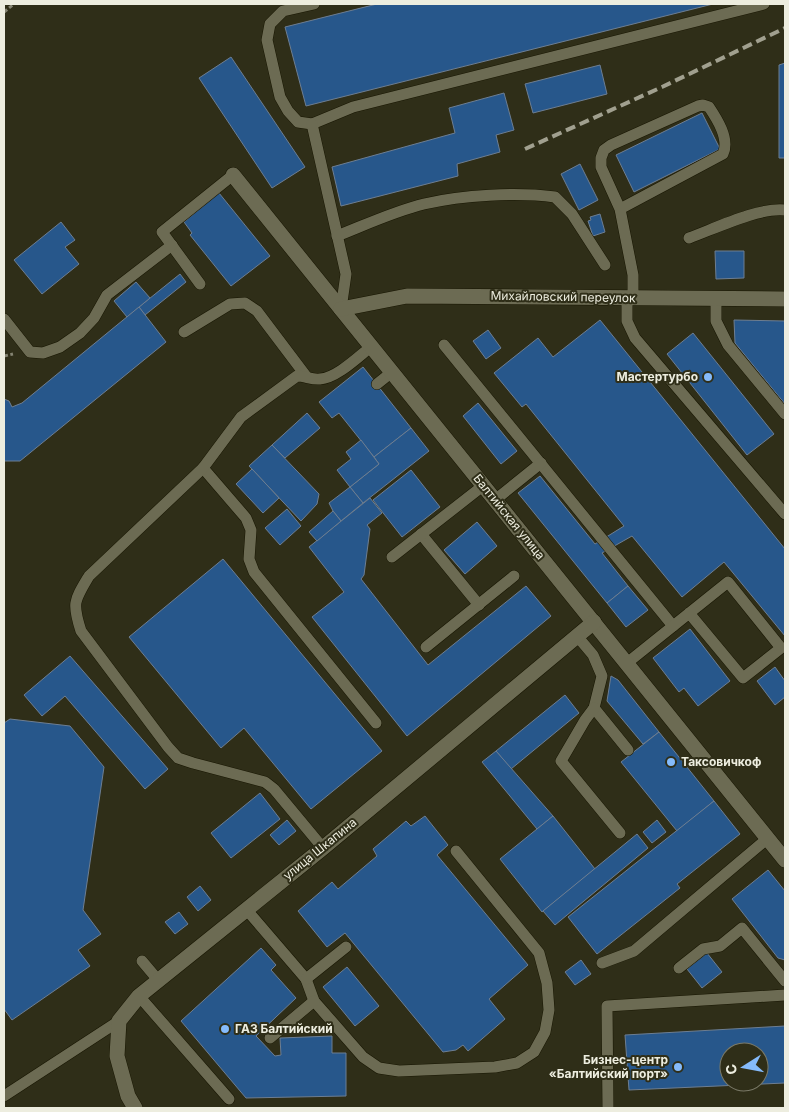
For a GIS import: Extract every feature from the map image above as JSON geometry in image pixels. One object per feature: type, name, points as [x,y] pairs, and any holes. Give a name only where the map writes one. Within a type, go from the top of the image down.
[{"type":"street","name":"Балтийская улица","points":[[233,174],[785,860]]},
{"type":"street","name":"Михайловский переулок","points":[[341,309],[406,296],[785,299]]},
{"type":"street","name":"улица Шкапина","points":[[119,1021],[139,996],[158,980],[322,848],[594,622]]},
{"type":"street","points":[[119,1021],[117,1056],[128,1096],[135,1108]]},
{"type":"lane","points":[[314,4],[283,10],[270,24],[267,40],[280,97],[288,112],[298,122],[312,124],[353,107],[764,4]]},
{"type":"lane","points":[[620,209],[723,154],[726,147],[724,137],[709,107],[698,106],[604,150],[601,158],[601,167],[620,209],[633,275],[627,321],[635,338],[785,514]]},
{"type":"lane","points":[[312,124],[346,274],[341,309]]},
{"type":"lane","points":[[200,284],[162,232],[233,174]]},
{"type":"lane","points":[[338,236],[424,204],[464,198],[534,194],[555,197],[572,214],[604,265]]},
{"type":"lane","points":[[689,238],[746,217],[785,210]]},
{"type":"lane","points":[[4,319],[30,352],[43,353],[60,347],[80,333],[94,318],[108,295],[172,245]]},
{"type":"lane","points":[[716,298],[716,321],[728,345],[785,414]]},
{"type":"lane","points":[[184,332],[230,304],[245,303],[257,311],[306,376]]},
{"type":"lane","points":[[444,345],[673,626]]},
{"type":"lane","points":[[322,848],[274,789],[265,782],[193,764],[178,758],[168,748],[81,631],[74,610],[78,594],[89,576],[203,468],[241,418],[297,376],[322,379],[333,376],[372,346]]},
{"type":"lane","points":[[377,384],[392,372]]},
{"type":"lane","points":[[495,500],[541,463]]},
{"type":"lane","points":[[203,468],[246,518],[251,530],[249,560],[254,572],[376,724]]},
{"type":"lane","points":[[392,557],[484,485]]},
{"type":"lane","points":[[421,534],[479,605]]},
{"type":"lane","points":[[426,647],[514,576]]},
{"type":"lane","points":[[627,663],[689,612],[728,582],[781,648],[743,678],[689,612]]},
{"type":"lane","points":[[577,636],[593,655],[602,676],[594,708],[561,761],[620,832]]},
{"type":"lane","points":[[594,708],[628,750]]},
{"type":"lane","points":[[602,963],[634,951],[768,838]]},
{"type":"lane","points":[[246,910],[306,979],[314,1001],[363,1057],[380,1068],[399,1071],[495,1068],[517,1063],[534,1052],[546,1032],[549,1010],[547,983],[539,953],[456,851]]},
{"type":"lane","points":[[679,968],[703,949],[720,946],[742,928],[785,981]]},
{"type":"lane","points":[[306,979],[346,948]]},
{"type":"lane","points":[[142,961],[158,980]]},
{"type":"lane","points":[[608,1108],[607,1006],[785,995]]},
{"type":"lane","points":[[139,996],[228,1099]]},
{"type":"lane","points":[[270,1038],[314,1001]]},
{"type":"lane","points":[[4,1096],[119,1021]]},
{"type":"path","points":[[4,12],[14,4]]},
{"type":"building","points":[[377,4],[713,4],[306,106],[285,27]]},
{"type":"building","points":[[231,57],[305,167],[272,188],[199,78]]},
{"type":"building","points":[[785,63],[785,158],[779,158],[779,65]]},
{"type":"building","points":[[600,65],[607,94],[533,113],[525,84]]},
{"type":"building","points":[[504,93],[514,130],[496,135],[500,152],[457,164],[458,176],[341,206],[332,167],[455,133],[449,108]]},
{"type":"building","points":[[702,113],[720,149],[634,192],[616,155]]},
{"type":"building","points":[[580,164],[598,200],[579,210],[561,174]]},
{"type":"building","points":[[219,193],[270,256],[231,286],[190,235],[192,233],[184,222]]},
{"type":"building","points":[[600,214],[605,232],[593,236],[588,221],[591,220],[590,217]]},
{"type":"building","points":[[61,222],[75,240],[65,247],[79,264],[42,294],[14,260]]},
{"type":"building","points":[[715,251],[744,251],[744,278],[716,279]]},
{"type":"building","points":[[180,274],[186,282],[145,315],[139,307]]},
{"type":"building","points":[[136,282],[150,298],[127,317],[114,301]]},
{"type":"building","points":[[139,307],[166,342],[20,461],[4,461],[4,399],[9,401],[12,407],[22,403]]},
{"type":"building","points":[[600,320],[785,549],[785,636],[724,562],[682,597],[632,536],[602,553],[628,586],[607,603],[518,493],[540,476],[595,544],[624,526],[526,404],[522,407],[494,373],[538,338],[553,357]]},
{"type":"building","points":[[734,320],[785,321],[785,404],[735,343]]},
{"type":"building","points":[[488,330],[501,348],[486,359],[473,341]]},
{"type":"building","points":[[693,333],[774,434],[747,455],[667,354]]},
{"type":"building","points":[[363,367],[411,428],[374,457],[339,413],[332,418],[319,402]]},
{"type":"building","points":[[478,403],[517,451],[501,464],[463,416]]},
{"type":"building","points":[[307,413],[320,428],[285,458],[272,445]]},
{"type":"building","points":[[411,428],[429,451],[363,503],[350,487],[379,464],[374,457]]},
{"type":"building","points":[[361,440],[379,464],[350,487],[337,470],[351,459],[346,452]]},
{"type":"building","points":[[272,445],[319,494],[317,504],[301,521],[249,466]]},
{"type":"building","points":[[252,469],[279,498],[263,513],[236,484]]},
{"type":"building","points":[[411,470],[440,507],[402,537],[373,500]]},
{"type":"building","points":[[350,487],[363,503],[341,521],[329,503]]},
{"type":"building","points":[[370,498],[382,513],[367,525],[370,529],[364,575],[361,579],[428,665],[526,586],[551,616],[407,736],[312,617],[344,592],[309,547]]},
{"type":"building","points":[[287,509],[301,526],[280,545],[265,528]]},
{"type":"building","points":[[333,511],[341,521],[317,541],[309,532]]},
{"type":"building","points":[[477,522],[497,546],[465,574],[444,550]]},
{"type":"building","points":[[223,559],[382,751],[311,809],[244,728],[221,748],[129,637]]},
{"type":"building","points":[[628,586],[648,610],[626,627],[607,603]]},
{"type":"building","points":[[690,629],[730,681],[698,706],[684,688],[679,692],[653,658]]},
{"type":"building","points":[[70,656],[168,769],[145,789],[65,696],[42,716],[24,695]]},
{"type":"building","points":[[775,667],[785,681],[785,697],[775,705],[757,681]]},
{"type":"building","points":[[611,676],[618,680],[659,732],[643,744],[607,701]]},
{"type":"building","points":[[565,695],[579,713],[511,769],[496,751]]},
{"type":"building","points":[[10,719],[70,726],[104,767],[83,910],[101,934],[78,950],[90,966],[12,1020],[4,1009],[4,723]]},
{"type":"building","points":[[659,732],[714,801],[677,831],[621,762]]},
{"type":"building","points":[[496,751],[553,816],[537,829],[482,762]]},
{"type":"building","points":[[260,793],[280,819],[231,858],[211,833]]},
{"type":"building","points":[[714,801],[740,834],[677,884],[680,888],[597,954],[568,917]]},
{"type":"building","points":[[425,816],[448,845],[437,855],[528,965],[489,999],[505,1019],[468,1051],[463,1045],[456,1050],[443,1052],[345,933],[327,947],[298,911],[332,882],[338,889],[377,856],[373,849],[406,821],[411,826]]},
{"type":"building","points":[[553,816],[595,869],[542,912],[500,859]]},
{"type":"building","points":[[287,820],[296,831],[279,845],[270,835]]},
{"type":"building","points":[[657,820],[666,832],[652,843],[643,832]]},
{"type":"building","points":[[637,834],[648,848],[555,925],[543,911]]},
{"type":"building","points":[[768,870],[785,891],[785,960],[778,958],[732,899]]},
{"type":"building","points":[[200,886],[211,900],[198,911],[187,897]]},
{"type":"building","points":[[179,912],[188,924],[175,934],[165,922]]},
{"type":"building","name":"ГАЗ Балтийский","points":[[261,948],[276,965],[271,970],[296,998],[256,1036],[275,1056],[281,1055],[280,1038],[332,1036],[332,1053],[346,1053],[346,1096],[246,1098],[181,1021]]},
{"type":"building","points":[[707,953],[722,972],[702,988],[687,969]]},
{"type":"building","points":[[581,960],[591,974],[575,985],[565,972]]},
{"type":"building","points":[[347,967],[379,1006],[355,1026],[323,987]]},
{"type":"building","name":"Бизнес-центр «Балтийский порт»","points":[[785,1026],[785,1083],[769,1084],[769,1042],[719,1042],[719,1086],[629,1090],[625,1035]]},
{"type":"railway","points":[[525,149],[662,87],[785,28]]},
{"type":"place","name":"Мастертурбо","points":[[708,377]]},
{"type":"place","name":"Таксовичкоф","points":[[671,762]]},
{"type":"place","name":"ГАЗ Балтийский","points":[[225,1029]]},
{"type":"place","name":"Бизнес-центр «Балтийский порт»","points":[[678,1067]]}]
